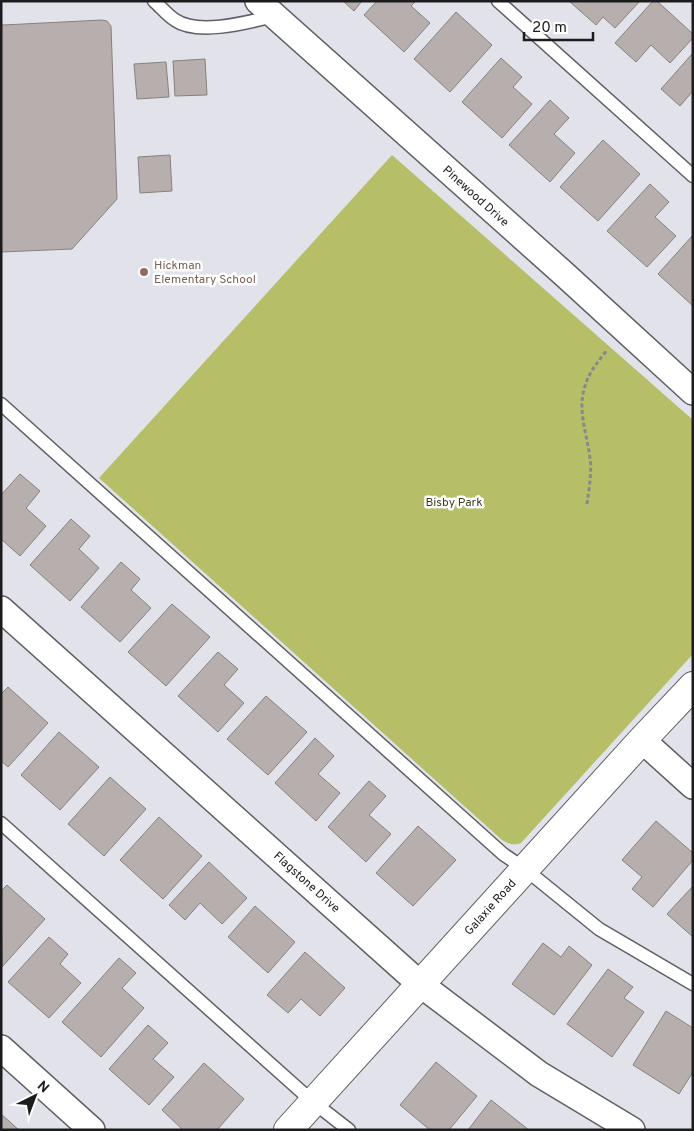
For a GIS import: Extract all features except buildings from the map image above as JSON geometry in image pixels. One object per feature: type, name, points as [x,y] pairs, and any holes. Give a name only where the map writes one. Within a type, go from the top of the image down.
[{"type":"street","name":"Pinewood Drive","points":[[266,8],[693,392]]},
{"type":"street","name":"Flagstone Drive","points":[[1,609],[420,984],[539,1074],[632,1130]]},
{"type":"street","name":"Galaxie Road","points":[[288,1130],[693,686]]},
{"type":"street","points":[[642,740],[693,786]]},
{"type":"street","points":[[1,1048],[92,1130]]},
{"type":"lane","points":[[154,1],[176,21],[199,27],[239,24],[266,8]]},
{"type":"lane","points":[[498,1],[693,176]]},
{"type":"lane","points":[[1,404],[502,854],[525,869],[599,929],[693,984]]},
{"type":"lane","points":[[1,823],[313,1102],[350,1130]]},
{"type":"path","points":[[587,504],[590,484],[590,459],[582,408],[584,388],[591,372],[607,350]]},
{"type":"green space","name":"Bisby Park","points":[[392,155],[693,420],[693,654],[521,843],[516,844],[502,840],[99,478]]},
{"type":"place","name":"Hickman Elementary School","points":[[144,272]]}]
